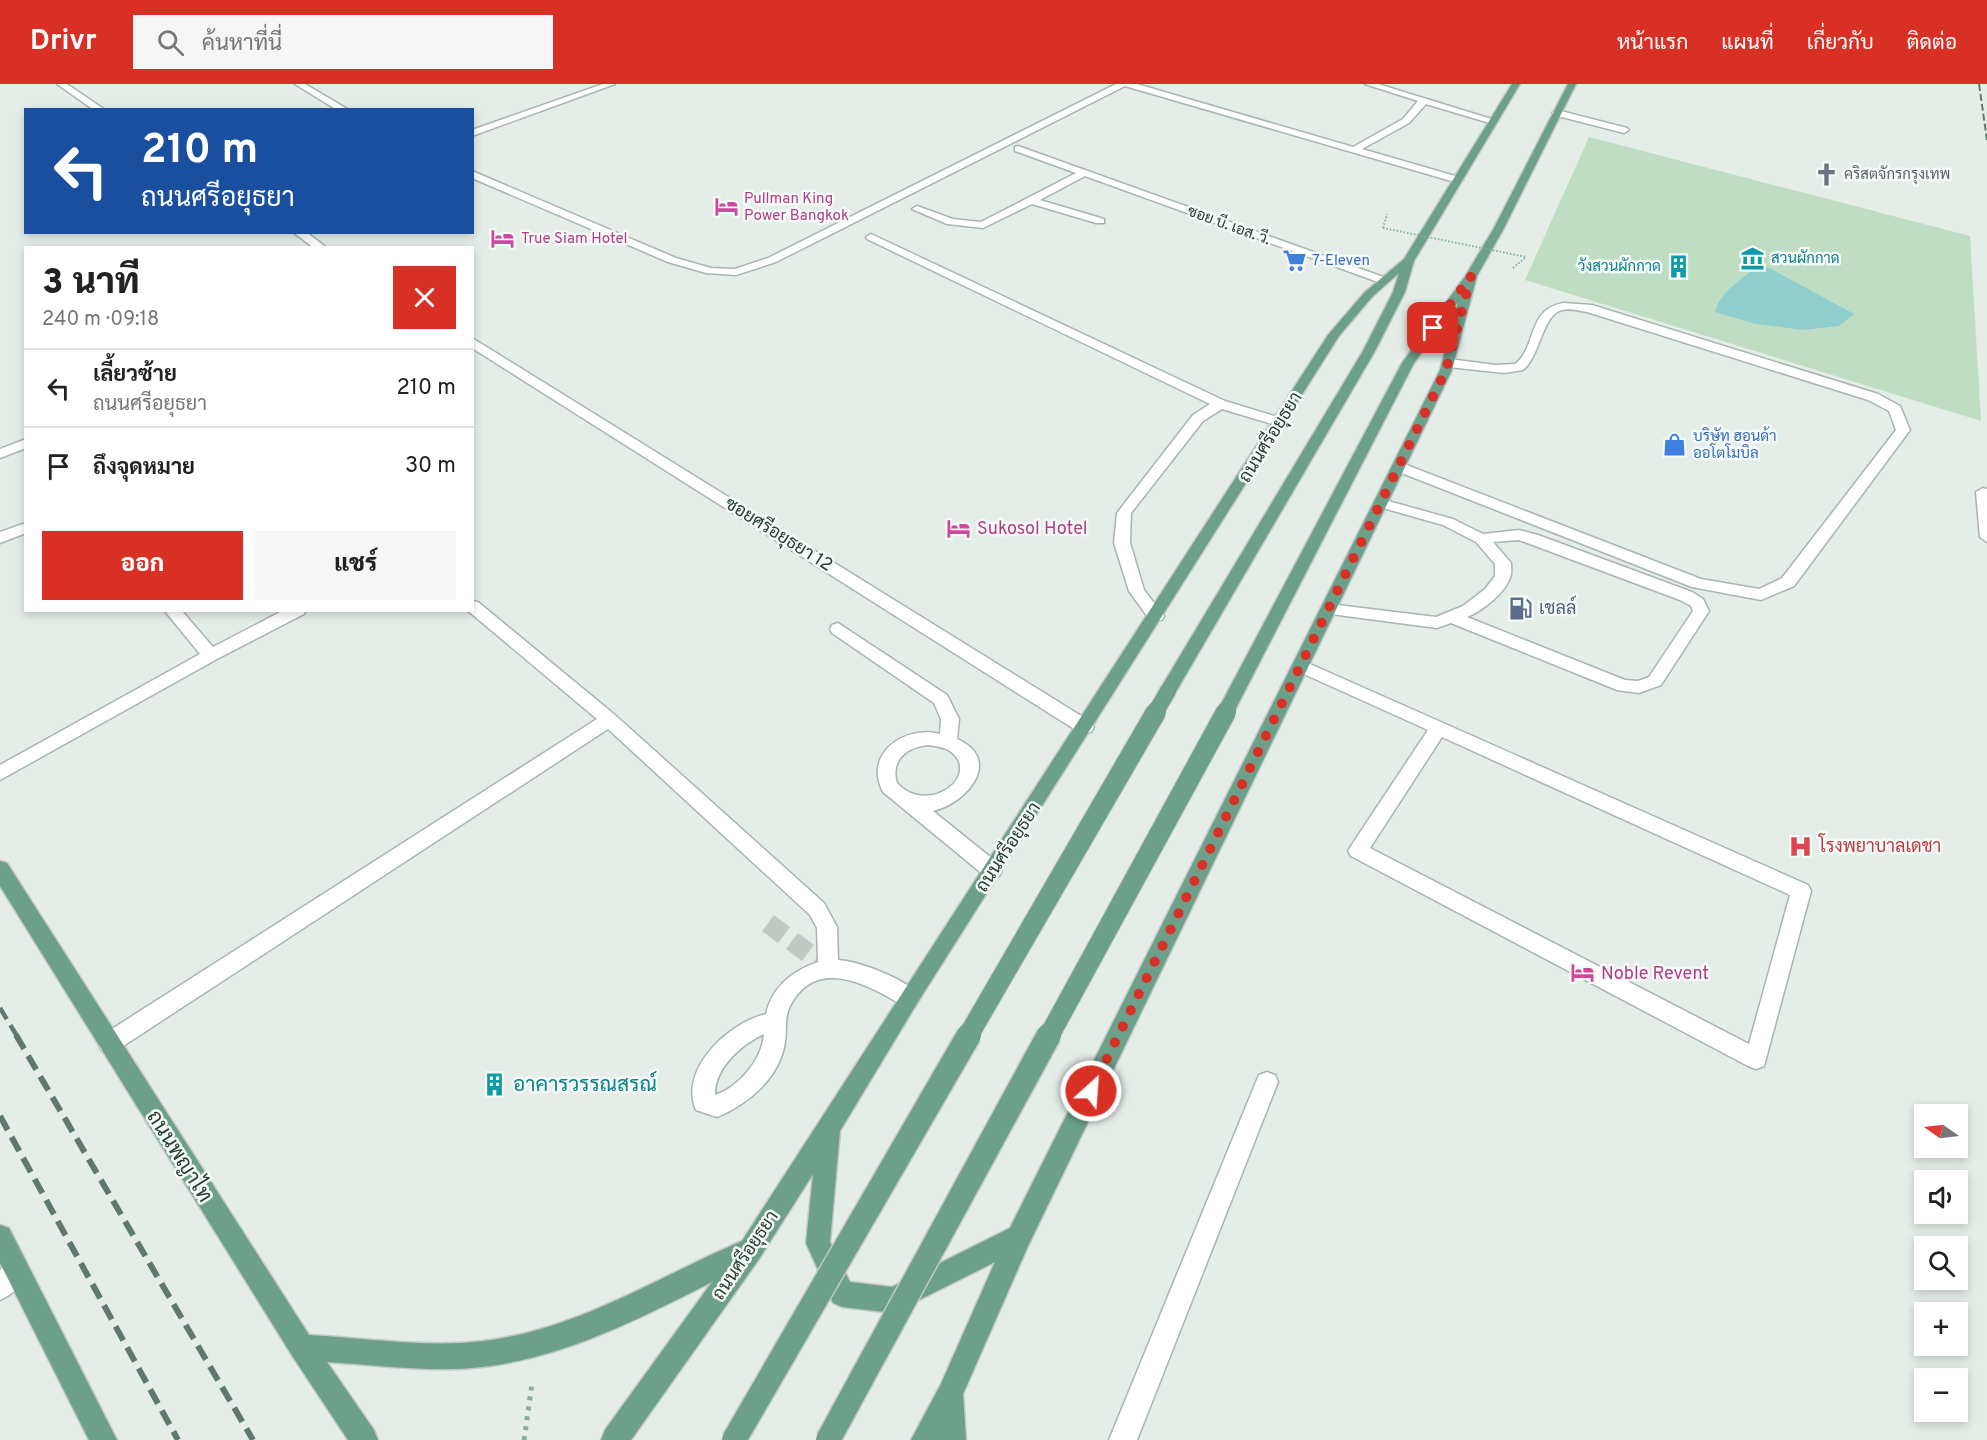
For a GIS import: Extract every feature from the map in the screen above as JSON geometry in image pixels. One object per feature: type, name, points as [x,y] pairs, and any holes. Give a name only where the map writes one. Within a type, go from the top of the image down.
[{"type":"main road","name":"ถนนศรีอยุธยา","points":[[734,1440],[1168,691],[1369,351],[1399,292],[1408,261],[1516,84]]},
{"type":"main road","points":[[828,1440],[1228,708],[1408,363],[1471,276],[1499,228],[1572,84]]},
{"type":"main road","name":"ถนนศรีอยุธยา","points":[[615,1440],[750,1250],[830,1127],[909,998],[1085,727],[1334,334],[1359,303],[1382,280],[1408,261]]},
{"type":"main road","points":[[925,1440],[950,1393],[1019,1237],[1449,363],[1471,276]]},
{"type":"main road","name":"ถนนพญาไท","points":[[0,869],[302,1348],[364,1440]]},
{"type":"main road","points":[[830,1127],[818,1243],[842,1294],[893,1300],[1019,1237]]},
{"type":"main road","points":[[0,1236],[9,1279],[103,1440]]},
{"type":"main road","points":[[302,1348],[429,1355],[483,1354],[590,1326],[641,1305],[750,1250]]},
{"type":"main road","points":[[950,1393],[952,1440]]},
{"type":"street","points":[[61,84],[74,88],[99,108]]},
{"type":"street","points":[[299,84],[341,108]]},
{"type":"street","points":[[474,132],[611,84]]},
{"type":"street","points":[[474,175],[672,260],[710,272],[736,272],[772,260],[1123,84]]},
{"type":"street","points":[[1127,84],[1458,180]]},
{"type":"street","points":[[1369,84],[1493,121]]},
{"type":"street","points":[[1354,150],[1406,121],[1424,100]]},
{"type":"street","points":[[1557,113],[1624,130]]},
{"type":"street","name":"ซอย บี. เอส. วี.","points":[[1017,149],[1382,280]]},
{"type":"street","points":[[917,209],[951,222],[983,225],[1084,173]]},
{"type":"street","points":[[1031,200],[1100,220]]},
{"type":"street","points":[[301,234],[319,246]]},
{"type":"street","points":[[871,237],[1220,404],[1280,422]]},
{"type":"street","points":[[1399,467],[1698,583],[1761,595],[1788,582],[1903,430],[1895,409],[1873,397],[1588,308],[1558,307],[1546,316],[1526,360],[1519,367],[1506,369],[1449,363]]},
{"type":"street","name":"ซอยศรีอยุธยา 12","points":[[474,343],[1085,727]]},
{"type":"street","points":[[1156,616],[1137,591],[1122,543],[1124,513],[1198,418],[1220,404]]},
{"type":"street","points":[[0,454],[24,444]]},
{"type":"street","points":[[1983,492],[1987,537]]},
{"type":"street","points":[[1329,609],[1437,623],[1469,610],[1491,593],[1503,577],[1503,563],[1481,539],[1448,522],[1381,503]]},
{"type":"street","points":[[0,538],[24,528]]},
{"type":"street","points":[[1451,617],[1623,686],[1639,687],[1655,681],[1701,611],[1696,603],[1686,596],[1533,538],[1518,535],[1481,539]]},
{"type":"street","points":[[474,608],[609,720],[818,909],[826,927],[828,968]]},
{"type":"street","points":[[174,612],[211,655]]},
{"type":"street","points":[[0,772],[211,655],[294,612]]},
{"type":"street","points":[[838,629],[940,699],[950,719],[948,742]]},
{"type":"street","points":[[1301,666],[1439,727],[1801,891],[1756,1059],[1358,850],[1439,727]]},
{"type":"street","points":[[109,1042],[609,720]]},
{"type":"street","points":[[905,799],[918,803],[946,800],[958,793],[967,783],[971,773],[964,752],[948,742],[928,738],[915,740],[903,745],[887,762],[885,773],[887,783],[894,792],[992,870]]},
{"type":"street","points":[[775,1022],[778,1009],[794,985],[811,974],[834,966],[873,977],[909,998]]},
{"type":"street","points":[[1123,1440],[1267,1082]]},
{"type":"path","points":[[1387,214],[1383,228],[1526,257],[1510,271]]},
{"type":"path","points":[[524,1440],[533,1380]]},
{"type":"green space","name":"สวนผักกาด","points":[[1589,137],[1970,236],[1981,421],[1525,280]]},
{"type":"water","points":[[1762,264],[1854,314],[1839,326],[1803,330],[1756,324],[1715,312],[1722,297]]},
{"type":"tunnel","points":[[768,923],[828,968]]},
{"type":"railway","points":[[1979,84],[1987,140]]},
{"type":"railway","points":[[0,1008],[17,1036]]},
{"type":"railway","points":[[16,1035],[253,1440]]},
{"type":"railway","points":[[0,1116],[178,1440]]},
{"type":"place","name":"คริสตจักรกรุงเทพ","points":[[1826,174]]},
{"type":"place","name":"Pullman King Power Bangkok","points":[[726,207]]},
{"type":"place","name":"True Siam Hotel","points":[[503,238]]},
{"type":"place","name":"สวนผักกาด","points":[[1753,258]]},
{"type":"place","name":"7-Eleven","points":[[1294,260]]},
{"type":"place","name":"วังสวนผักกาด","points":[[1679,266]]},
{"type":"place","name":"บริษัท ฮอนด้า ออโตโมบิล","points":[[1675,445]]},
{"type":"place","name":"Sukosol Hotel","points":[[959,528]]},
{"type":"place","name":"เชลล์","points":[[1521,608]]},
{"type":"place","name":"โรงพยาบาลเดชา","points":[[1801,846]]},
{"type":"place","name":"Noble Revent","points":[[1583,973]]},
{"type":"place","name":"อาคารวรรณสรณ์","points":[[495,1084]]},
{"type":"route","points":[[1091,1091],[1446,370],[1471,276],[1433,328]]}]
